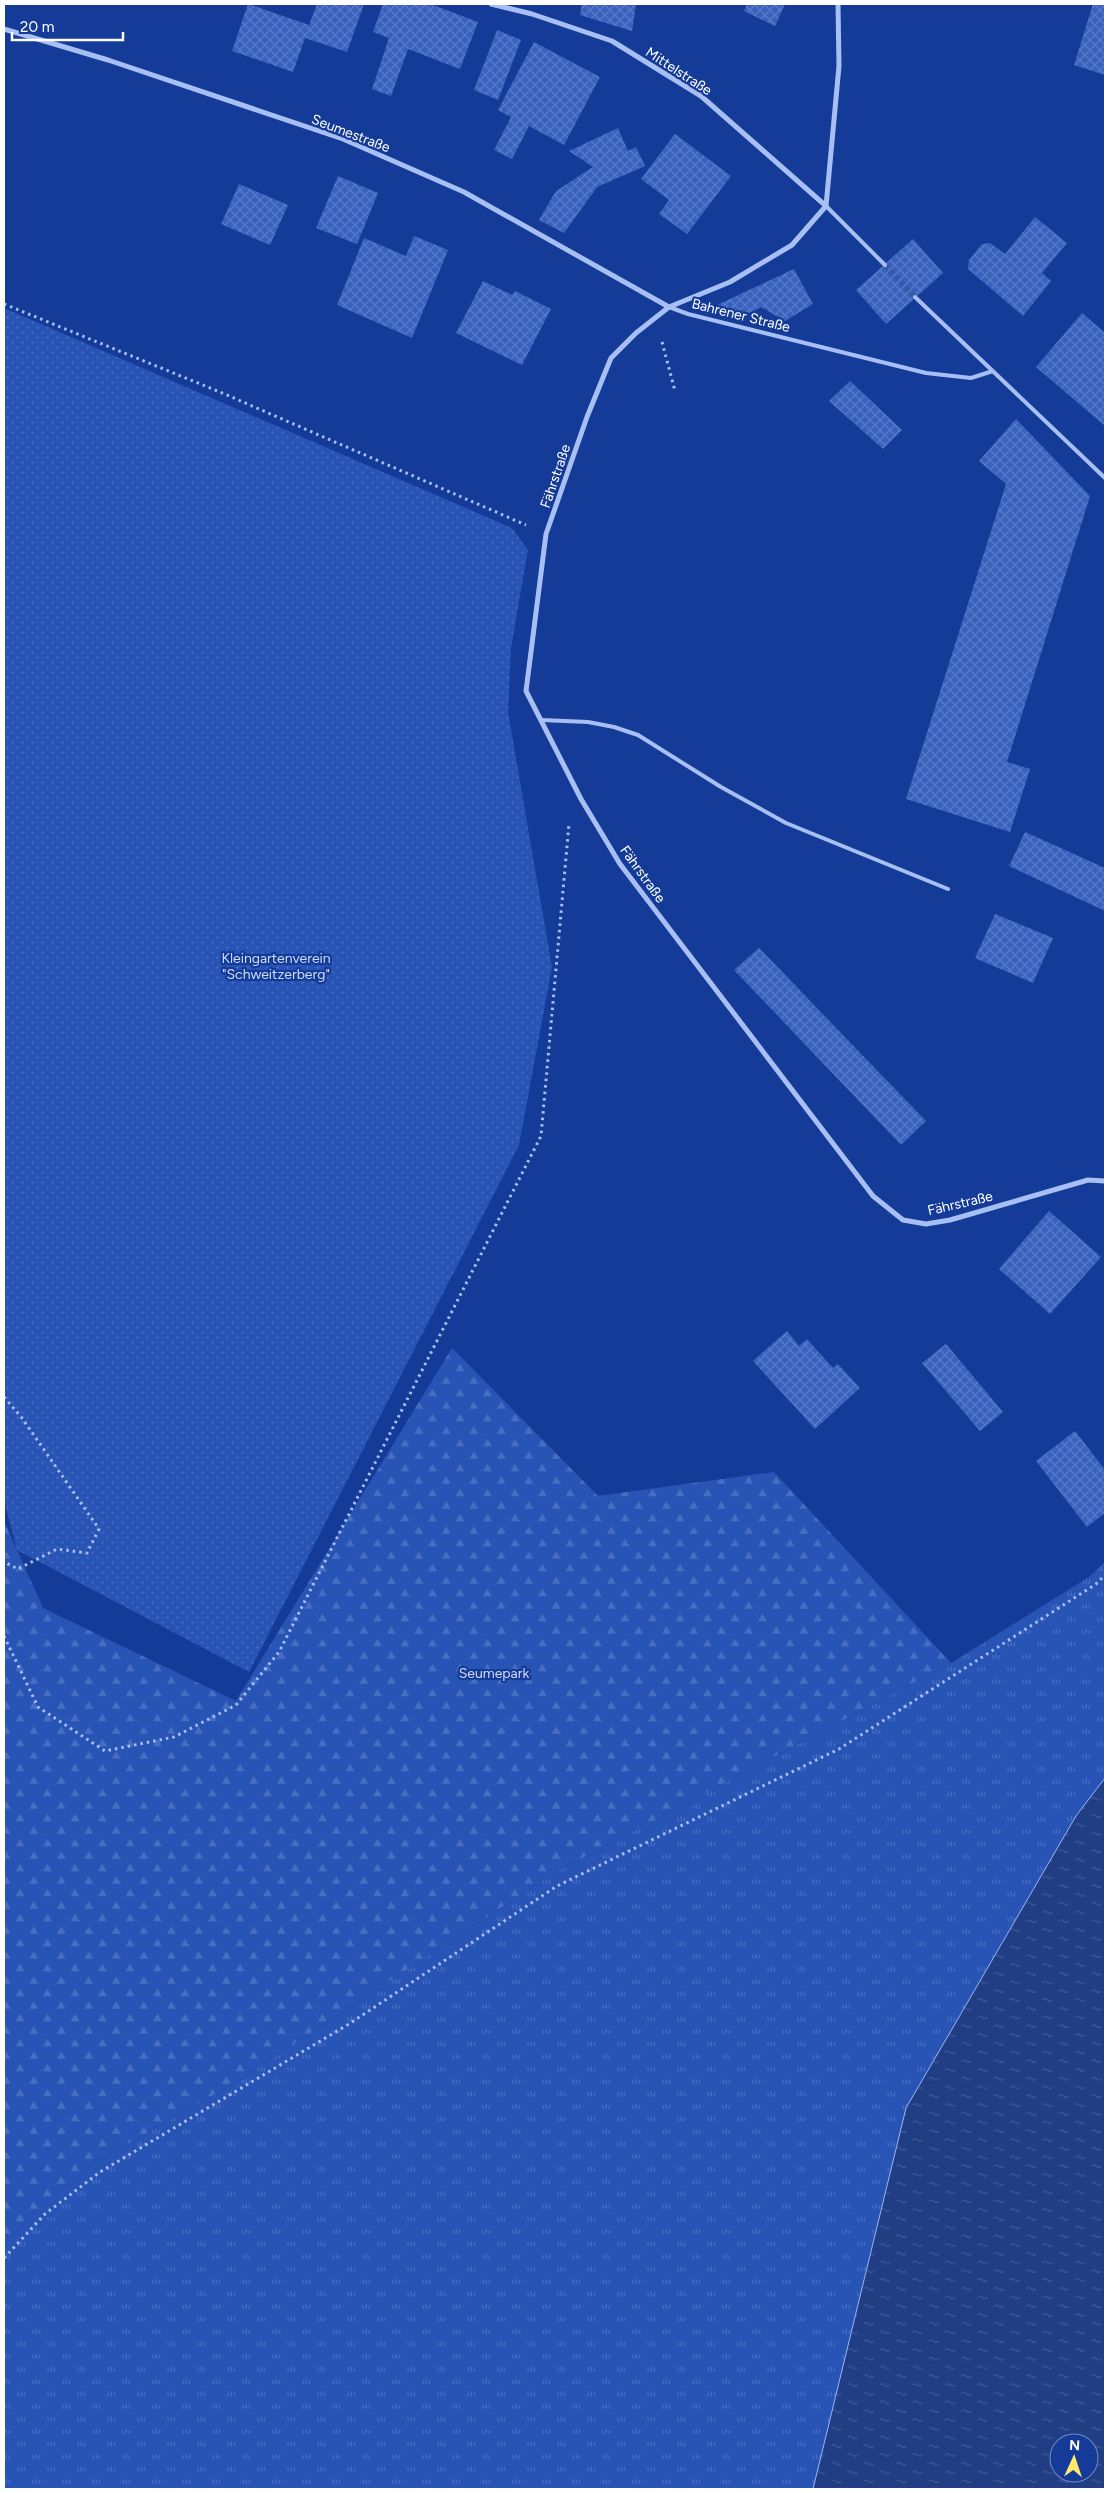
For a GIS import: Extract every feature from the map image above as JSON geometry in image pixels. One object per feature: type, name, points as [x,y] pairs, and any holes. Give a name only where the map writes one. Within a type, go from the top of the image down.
[{"type":"street","name":"Mittelstraße","points":[[491,4],[532,14],[612,41],[701,96],[826,206]]},
{"type":"street","points":[[826,206],[839,66],[838,4]]},
{"type":"street","name":"Seumestraße","points":[[4,29],[108,60],[342,139],[464,192],[669,307]]},
{"type":"street","name":"Bahrener Straße","points":[[669,307],[730,282],[792,246],[826,206]]},
{"type":"street","name":"Fährstraße","points":[[669,307],[636,333],[611,358],[587,417],[546,534],[526,691],[581,799],[620,864],[873,1196],[903,1220],[926,1224],[950,1220],[1088,1180],[1105,1181]]},
{"type":"lane","points":[[826,206],[884,265]]},
{"type":"lane","points":[[915,297],[1105,478]]},
{"type":"lane","name":"Bahrener Straße","points":[[669,307],[688,314],[926,374],[971,378],[993,371]]},
{"type":"lane","points":[[542,720],[588,722],[614,727],[638,735],[720,787],[786,823],[948,890]]},
{"type":"path","points":[[4,304],[220,392],[546,534]]},
{"type":"path","points":[[676,391],[662,342],[688,314]]},
{"type":"path","points":[[4,1637],[38,1707],[105,1751],[174,1737],[236,1705],[279,1652],[541,1136],[569,820]]},
{"type":"path","points":[[4,1397],[22,1418],[99,1529],[87,1553],[57,1549],[18,1569],[4,1562]]},
{"type":"path","points":[[4,2258],[45,2214],[100,2172],[348,2024],[557,1886],[839,1749],[1096,1584],[1105,1575]]},
{"type":"green space","name":"Kleingartenverein \"Schweitzerberg\"","points":[[4,308],[512,528],[528,550],[511,648],[508,712],[552,967],[519,1145],[249,1672],[17,1550],[4,1500]]},
{"type":"green space","name":"Seumepark","points":[[452,1348],[598,1496],[774,1472],[951,1663],[552,1874],[236,2082],[91,2165],[37,2210],[4,2243],[4,1521],[43,1608],[236,1701]]},
{"type":"green space","points":[[1105,1562],[1105,1778],[1076,1816],[906,2108],[813,2489],[4,2489],[4,2243],[37,2210],[91,2165],[236,2082],[552,1874],[951,1663],[1089,1577]]},
{"type":"water","points":[[1105,1778],[1105,2489],[813,2489],[906,2108],[1076,1816]]},
{"type":"building","points":[[248,4],[309,25],[317,4],[364,4],[347,52],[305,38],[293,72],[232,51]]},
{"type":"building","points":[[383,4],[430,4],[478,22],[460,69],[408,49],[391,96],[372,89],[389,38],[373,32]]},
{"type":"building","points":[[582,4],[636,4],[632,31],[580,15]]},
{"type":"building","points":[[747,4],[785,4],[775,26],[744,11]]},
{"type":"building","points":[[1093,4],[1105,4],[1105,75],[1074,65]]},
{"type":"building","points":[[497,30],[521,40],[498,100],[474,90]]},
{"type":"building","points":[[534,42],[600,77],[564,145],[529,126],[512,159],[494,150],[511,117],[498,110]]},
{"type":"building","points":[[618,128],[628,151],[636,147],[645,166],[597,187],[564,233],[539,220],[556,191],[593,167],[569,151]]},
{"type":"building","points":[[675,134],[731,176],[687,234],[659,214],[669,200],[641,179]]},
{"type":"building","points":[[338,176],[378,193],[357,244],[316,228]]},
{"type":"building","points":[[239,184],[288,205],[270,245],[221,224]]},
{"type":"building","points":[[1035,217],[1067,243],[1042,273],[1051,281],[1023,316],[968,269],[969,260],[982,244],[990,243],[1005,254]]},
{"type":"building","points":[[414,236],[448,250],[412,338],[337,305],[364,238],[406,256]]},
{"type":"building","points":[[913,239],[943,273],[886,324],[856,290]]},
{"type":"building","points":[[794,269],[813,304],[785,321],[761,307],[744,316],[717,305]]},
{"type":"building","points":[[483,281],[512,295],[515,291],[551,309],[522,365],[456,333]]},
{"type":"building","points":[[1082,313],[1105,333],[1105,426],[1036,367]]},
{"type":"building","points":[[850,381],[902,430],[883,449],[829,401]]},
{"type":"building","points":[[1016,419],[1090,496],[1007,762],[1030,769],[1010,832],[906,799],[1006,484],[979,461]]},
{"type":"building","points":[[1025,832],[1105,868],[1105,911],[1009,866]]},
{"type":"building","points":[[995,914],[1053,938],[1033,983],[975,958]]},
{"type":"building","points":[[759,948],[926,1121],[901,1145],[734,970]]},
{"type":"building","points":[[1049,1211],[1101,1257],[1050,1314],[999,1269]]},
{"type":"building","points":[[787,1331],[799,1346],[807,1339],[833,1368],[838,1364],[860,1388],[815,1429],[753,1361]]},
{"type":"building","points":[[946,1344],[1003,1412],[980,1431],[922,1363]]},
{"type":"building","points":[[1075,1431],[1105,1470],[1105,1513],[1087,1527],[1036,1461]]},
{"type":"tunnel","points":[[885,265],[915,297]]}]
